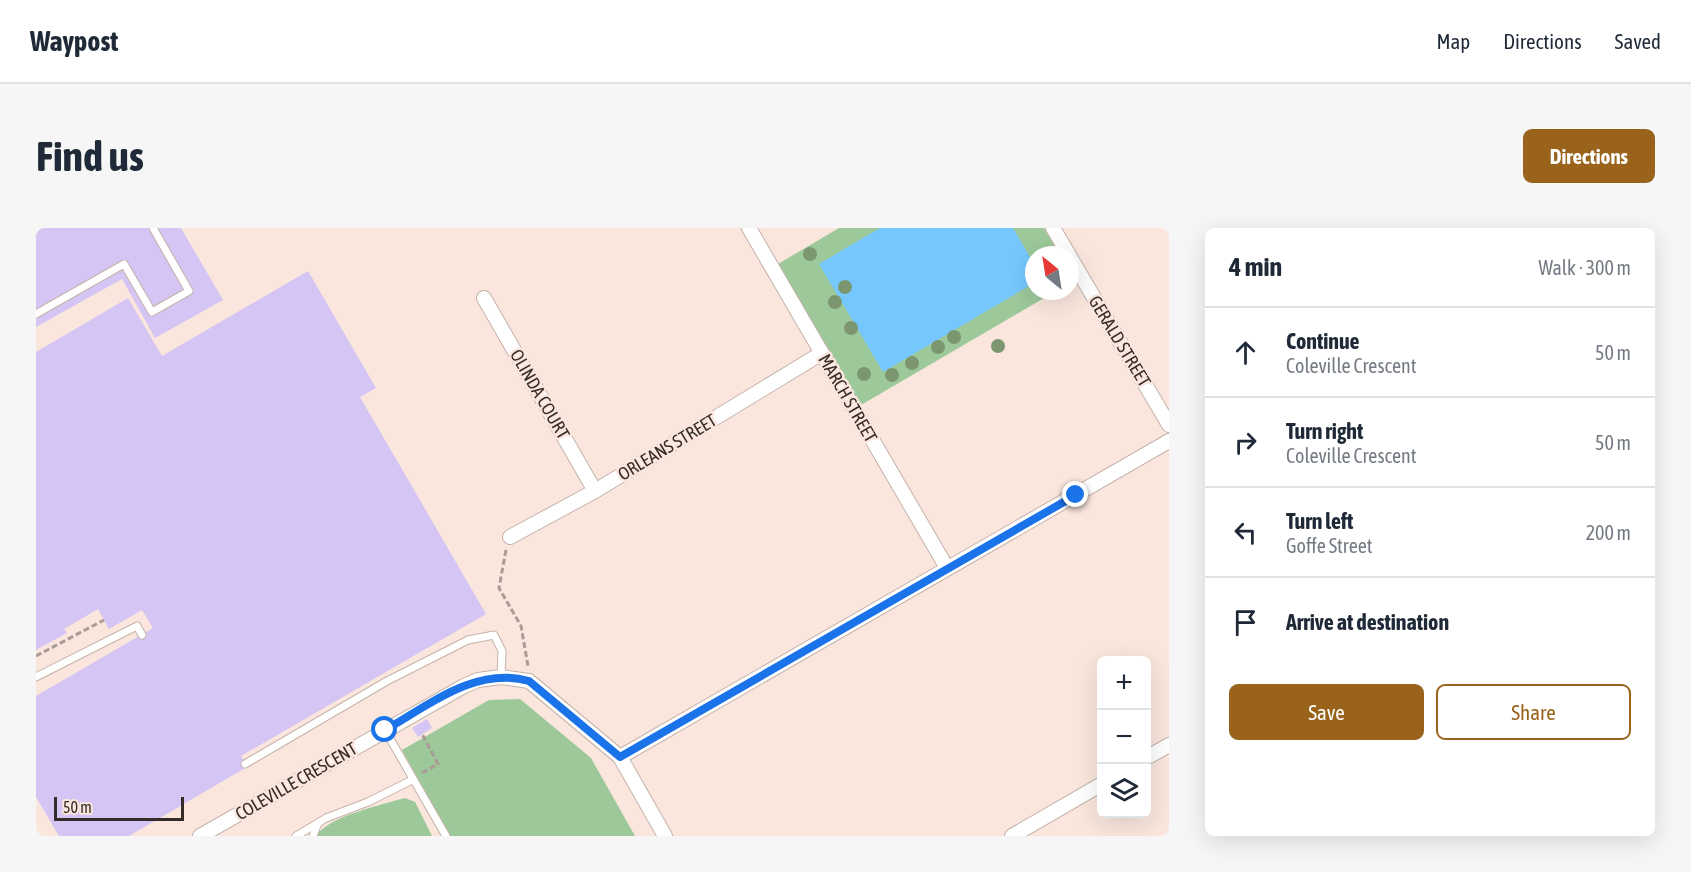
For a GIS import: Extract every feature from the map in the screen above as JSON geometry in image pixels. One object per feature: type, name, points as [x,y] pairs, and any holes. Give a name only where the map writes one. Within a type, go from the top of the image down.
[{"type":"street","name":"MARCH STREET","points":[[749,228],[947,568]]},
{"type":"street","name":"GERALD STREET","points":[[1053,228],[1063,246]]},
{"type":"street","name":"GERALD STREET","points":[[1079,273],[1169,425]]},
{"type":"street","name":"OLINDA COURT","points":[[484,298],[595,491]]},
{"type":"street","name":"ORLEANS STREET","points":[[510,537],[595,491],[822,353]]},
{"type":"street","points":[[620,757],[1169,441]]},
{"type":"street","name":"COLEVILLE CRESCENT","points":[[200,836],[464,686],[478,680],[501,676],[529,681],[620,757],[665,836]]},
{"type":"street","points":[[1151,755],[1169,745]]},
{"type":"street","points":[[1012,836],[1097,786]]},
{"type":"lane","points":[[36,314],[124,264],[152,312],[189,291],[153,228]]},
{"type":"lane","points":[[36,677],[137,626],[142,635]]},
{"type":"lane","points":[[245,764],[387,681],[468,640],[494,635],[502,651],[501,676]]},
{"type":"lane","points":[[385,730],[446,836]]},
{"type":"lane","points":[[296,836],[318,823],[412,780]]},
{"type":"lane","points":[[313,836],[318,823]]},
{"type":"path","points":[[510,537],[499,588],[521,626],[527,654],[529,681]]},
{"type":"path","points":[[36,656],[104,620]]},
{"type":"path","points":[[412,780],[438,764],[422,734]]},
{"type":"green space","points":[[839,228],[1044,228],[1055,246],[1025,246],[1025,300],[1041,300],[861,405],[778,264]]},
{"type":"green space","points":[[520,699],[591,758],[635,836],[450,836],[402,750],[489,700]]},
{"type":"green space","points":[[405,798],[415,802],[432,836],[316,836],[323,829],[344,817]]},
{"type":"water","points":[[880,228],[1013,228],[1025,249],[1025,288],[883,372],[819,264]]},
{"type":"building","points":[[36,228],[181,228],[223,300],[155,338],[122,279],[36,327]]},
{"type":"building","points":[[308,271],[376,388],[360,397],[486,614],[241,756],[247,767],[129,836],[59,836],[36,797],[36,696],[153,628],[142,610],[109,629],[98,609],[64,629],[67,633],[36,650],[36,352],[128,298],[162,356]]},
{"type":"building","points":[[427,719],[432,728],[418,737],[412,728]]},
{"type":"route","points":[[385,730],[478,680],[501,676],[515,677],[529,681],[620,757],[1076,495]]}]
